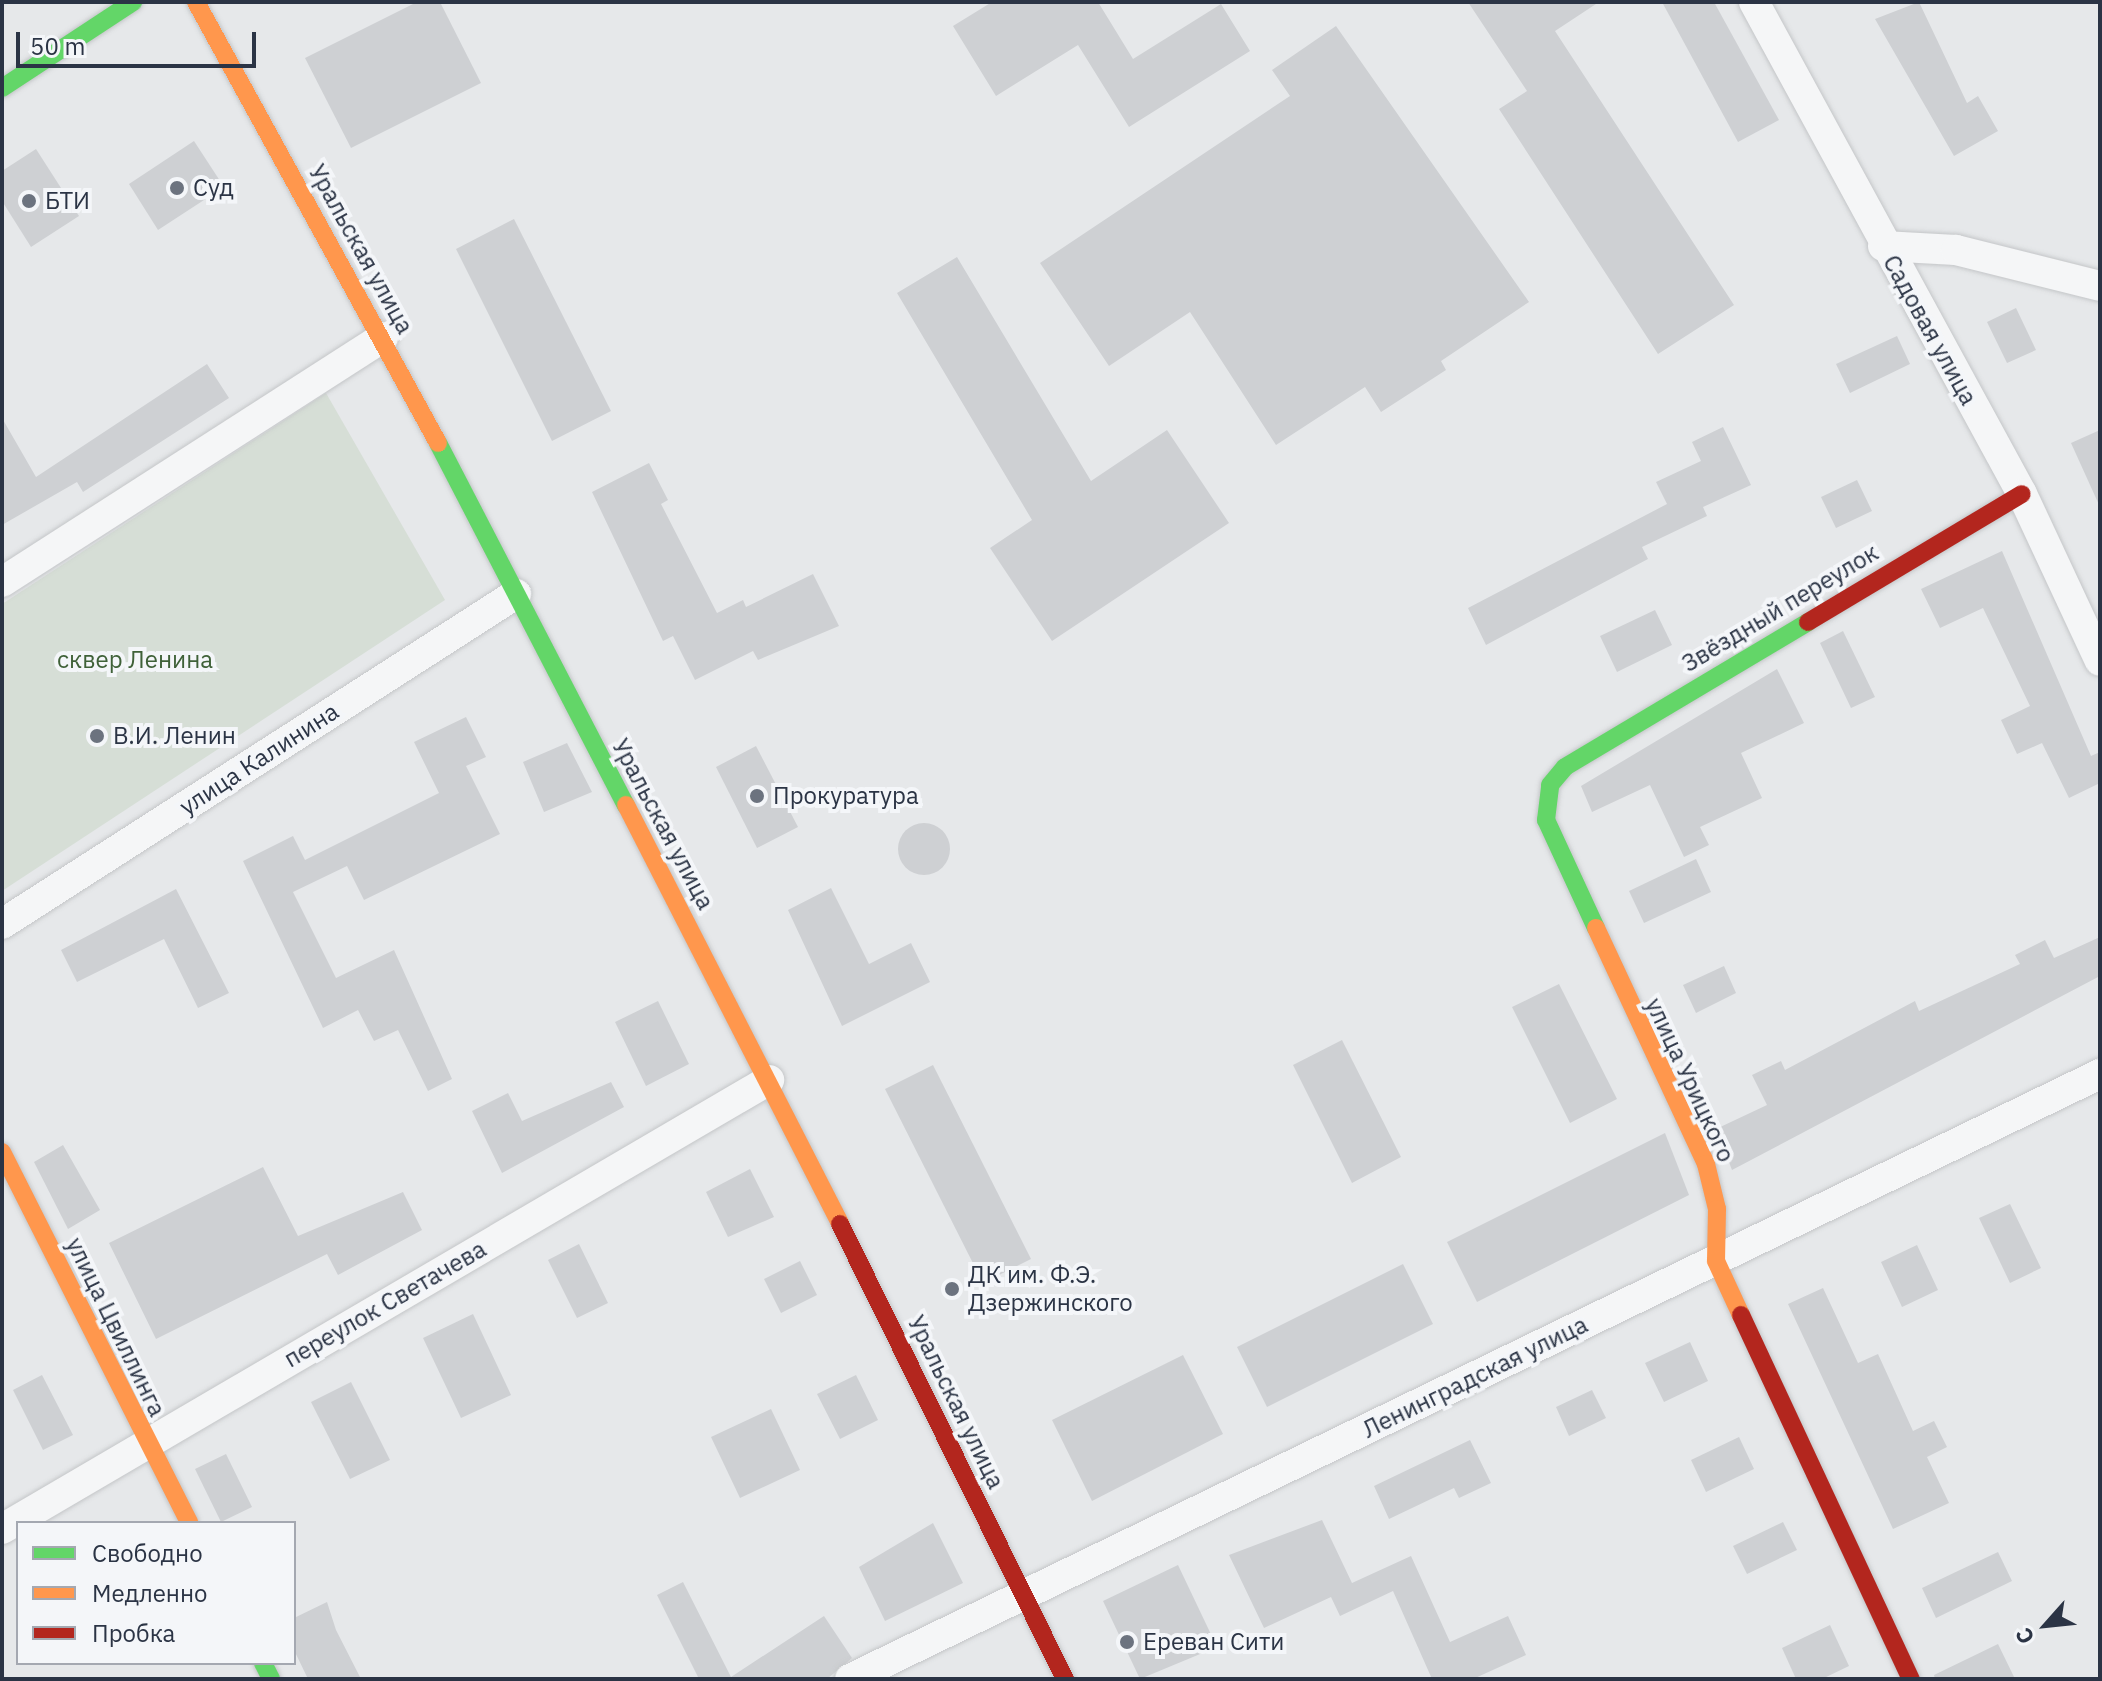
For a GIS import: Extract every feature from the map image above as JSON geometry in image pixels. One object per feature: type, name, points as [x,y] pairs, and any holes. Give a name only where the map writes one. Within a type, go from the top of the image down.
[{"type":"street","points":[[2,88],[133,2]]},
{"type":"street","name":"Уральская улица","points":[[196,2],[383,337],[769,1080],[1065,1679]]},
{"type":"street","name":"Садовая улица","points":[[1754,2],[1883,246],[2022,494],[2100,661]]},
{"type":"street","points":[[1883,246],[1956,250],[2100,286]]},
{"type":"street","points":[[2,582],[383,337]]},
{"type":"street","name":"Звёздный переулок","points":[[1565,767],[2022,494]]},
{"type":"street","name":"улица Калинина","points":[[2,924],[516,594]]},
{"type":"street","name":"улица Урицкого","points":[[1565,767],[1550,785],[1546,820],[1706,1164],[1717,1209],[1716,1261],[1911,1679]]},
{"type":"street","name":"Ленинградская улица","points":[[850,1679],[2100,1074]]},
{"type":"street","name":"переулок Светачева","points":[[2,1529],[769,1080]]},
{"type":"street","name":"улица Цвиллинга","points":[[2,1152],[188,1521]]},
{"type":"green space","name":"сквер Ленина","points":[[326,393],[445,600],[2,891],[2,604]]},
{"type":"building","points":[[417,2],[440,2],[481,83],[351,148],[305,58]]},
{"type":"building","points":[[992,2],[1098,2],[1133,59],[1221,4],[1250,51],[1129,127],[1078,45],[996,96],[953,26]]},
{"type":"building","points":[[1468,2],[1599,2],[1555,31],[1734,305],[1658,354],[1499,109],[1527,91]]},
{"type":"building","points":[[1662,2],[1714,2],[1779,120],[1738,142]]},
{"type":"building","points":[[1919,2],[1967,103],[1978,96],[1998,131],[1954,156],[1875,19]]},
{"type":"building","points":[[1336,26],[1529,302],[1441,361],[1446,370],[1381,412],[1365,387],[1276,445],[1190,312],[1109,366],[1040,263],[1290,96],[1272,70]]},
{"type":"building","points":[[194,141],[224,187],[158,230],[129,184]]},
{"type":"building","points":[[36,149],[79,216],[31,247],[2,201],[2,171]]},
{"type":"building","points":[[514,219],[611,411],[552,441],[456,249]]},
{"type":"building","points":[[957,257],[1091,481],[1167,430],[1229,523],[1052,641],[990,548],[1032,520],[897,293]]},
{"type":"building","points":[[2016,308],[2036,350],[2007,363],[1987,322]]},
{"type":"building","points":[[1897,336],[1910,364],[1850,393],[1836,364]]},
{"type":"building","points":[[207,364],[229,398],[83,492],[77,482],[2,525],[2,418],[36,477]]},
{"type":"building","points":[[1723,427],[1751,485],[1703,507],[1707,516],[1642,547],[1648,559],[1486,645],[1468,608],[1667,504],[1656,482],[1701,461],[1692,442]]},
{"type":"building","points":[[2100,430],[2100,507],[2071,443]]},
{"type":"building","points":[[649,463],[668,500],[661,504],[717,613],[743,600],[746,607],[813,574],[839,626],[758,660],[753,651],[695,680],[673,636],[663,641],[592,492]]},
{"type":"building","points":[[1857,480],[1872,511],[1836,528],[1821,497]]},
{"type":"building","points":[[2002,551],[2091,756],[2100,752],[2100,783],[2069,798],[2042,743],[2017,754],[2001,720],[2030,706],[1983,608],[1940,628],[1921,589]]},
{"type":"building","points":[[1655,610],[1672,645],[1617,672],[1600,636]]},
{"type":"building","points":[[1843,631],[1875,697],[1851,708],[1820,643]]},
{"type":"building","points":[[1777,669],[1804,723],[1741,753],[1762,798],[1700,827],[1709,845],[1684,857],[1650,785],[1592,812],[1581,786]]},
{"type":"building","points":[[466,717],[486,757],[466,766],[500,834],[364,900],[347,866],[293,892],[336,978],[394,950],[452,1079],[428,1091],[398,1030],[374,1041],[358,1010],[323,1028],[243,861],[293,836],[305,860],[439,793],[414,742]]},
{"type":"building","points":[[567,743],[592,792],[544,812],[523,762]]},
{"type":"building","points":[[756,746],[798,827],[757,848],[716,767]]},
{"type":"building","points":[[924,823],[942,831],[950,849],[942,867],[924,875],[906,867],[898,849],[906,831]]},
{"type":"building","points":[[1696,859],[1711,892],[1644,923],[1629,891]]},
{"type":"building","points":[[831,888],[869,964],[911,943],[930,982],[842,1026],[788,910]]},
{"type":"building","points":[[176,889],[229,993],[198,1008],[164,939],[77,982],[61,950]]},
{"type":"building","points":[[2100,937],[2100,976],[1732,1170],[1716,1129],[1767,1105],[1752,1075],[1781,1061],[1785,1070],[1915,1001],[1919,1011],[2020,964],[2015,955],[2045,940],[2054,958]]},
{"type":"building","points":[[1724,966],[1736,993],[1696,1013],[1683,985]]},
{"type":"building","points":[[1559,984],[1617,1099],[1570,1123],[1512,1007]]},
{"type":"building","points":[[658,1001],[689,1064],[646,1086],[615,1022]]},
{"type":"building","points":[[1342,1040],[1401,1157],[1352,1183],[1293,1065]]},
{"type":"building","points":[[933,1065],[1031,1259],[983,1283],[885,1089]]},
{"type":"building","points":[[611,1082],[624,1107],[502,1173],[472,1111],[508,1093],[522,1121]]},
{"type":"building","points":[[1665,1133],[1689,1195],[1477,1302],[1447,1242]]},
{"type":"building","points":[[63,1145],[100,1210],[68,1229],[34,1162]]},
{"type":"building","points":[[263,1167],[298,1236],[403,1192],[422,1230],[338,1275],[327,1254],[156,1339],[109,1243]]},
{"type":"building","points":[[750,1169],[774,1217],[728,1237],[706,1192]]},
{"type":"building","points":[[2010,1204],[2041,1268],[2010,1283],[1979,1218]]},
{"type":"building","points":[[579,1244],[608,1303],[577,1318],[548,1260]]},
{"type":"building","points":[[1917,1245],[1938,1290],[1902,1307],[1881,1262]]},
{"type":"building","points":[[800,1261],[817,1295],[781,1313],[764,1279]]},
{"type":"building","points":[[1403,1264],[1433,1324],[1267,1407],[1237,1347]]},
{"type":"building","points":[[1823,1288],[1858,1363],[1878,1354],[1913,1431],[1934,1421],[1947,1447],[1927,1457],[1949,1503],[1893,1529],[1788,1304]]},
{"type":"building","points":[[473,1314],[511,1395],[461,1418],[423,1338]]},
{"type":"building","points":[[1690,1342],[1708,1381],[1664,1402],[1645,1363]]},
{"type":"building","points":[[1183,1355],[1223,1434],[1092,1501],[1052,1420]]},
{"type":"building","points":[[42,1375],[73,1435],[43,1450],[13,1390]]},
{"type":"building","points":[[856,1375],[878,1420],[840,1439],[817,1394]]},
{"type":"building","points":[[351,1382],[390,1460],[350,1479],[311,1402]]},
{"type":"building","points":[[1592,1390],[1606,1418],[1569,1436],[1556,1407]]},
{"type":"building","points":[[771,1409],[800,1470],[740,1498],[711,1437]]},
{"type":"building","points":[[1739,1437],[1754,1469],[1706,1492],[1691,1460]]},
{"type":"building","points":[[1470,1440],[1491,1483],[1459,1498],[1454,1488],[1389,1519],[1374,1486]]},
{"type":"building","points":[[226,1454],[252,1507],[221,1521],[195,1469]]},
{"type":"building","points":[[1322,1520],[1352,1583],[1411,1556],[1450,1642],[1508,1616],[1526,1655],[1473,1679],[1432,1679],[1393,1591],[1340,1616],[1331,1597],[1264,1628],[1229,1555]]},
{"type":"building","points":[[1783,1522],[1797,1550],[1747,1574],[1733,1546]]},
{"type":"building","points":[[933,1523],[963,1583],[885,1621],[859,1567]]},
{"type":"building","points":[[1998,1552],[2012,1581],[1936,1618],[1922,1588]]},
{"type":"building","points":[[1178,1565],[1217,1647],[1140,1679],[1103,1601]]},
{"type":"building","points":[[683,1582],[731,1677],[824,1616],[852,1658],[827,1679],[699,1679],[657,1595]]},
{"type":"building","points":[[327,1602],[336,1630],[361,1679],[308,1679],[296,1654],[296,1617]]},
{"type":"building","points":[[1830,1625],[1849,1666],[1822,1679],[1796,1679],[1782,1648]]},
{"type":"building","points":[[1998,1644],[2015,1679],[1935,1679],[1934,1675]]},
{"type":"traffic: fast","points":[[2,88],[133,2]]},
{"type":"traffic: fast","points":[[438,443],[626,805]]},
{"type":"traffic: fast","points":[[1596,928],[1546,820],[1550,785],[1565,767],[1808,622]]},
{"type":"traffic: fast","points":[[264,1665],[271,1679]]},
{"type":"traffic: slow","points":[[196,2],[438,443]]},
{"type":"traffic: slow","points":[[626,805],[840,1224]]},
{"type":"traffic: slow","points":[[1596,928],[1706,1164],[1717,1209],[1716,1261],[1741,1315]]},
{"type":"traffic: slow","points":[[2,1152],[188,1521]]},
{"type":"traffic: jam","points":[[1808,622],[2022,494]]},
{"type":"traffic: jam","points":[[840,1224],[1065,1679]]},
{"type":"traffic: jam","points":[[1741,1315],[1911,1679]]},
{"type":"place","name":"Суд","points":[[177,188]]},
{"type":"place","name":"БТИ","points":[[29,201]]},
{"type":"place","name":"В.И. Ленин","points":[[97,736]]},
{"type":"place","name":"Прокуратура","points":[[757,796]]},
{"type":"place","name":"ДК им. Ф.Э. Дзержинского","points":[[952,1289]]},
{"type":"place","name":"Ереван Сити","points":[[1127,1642]]}]
